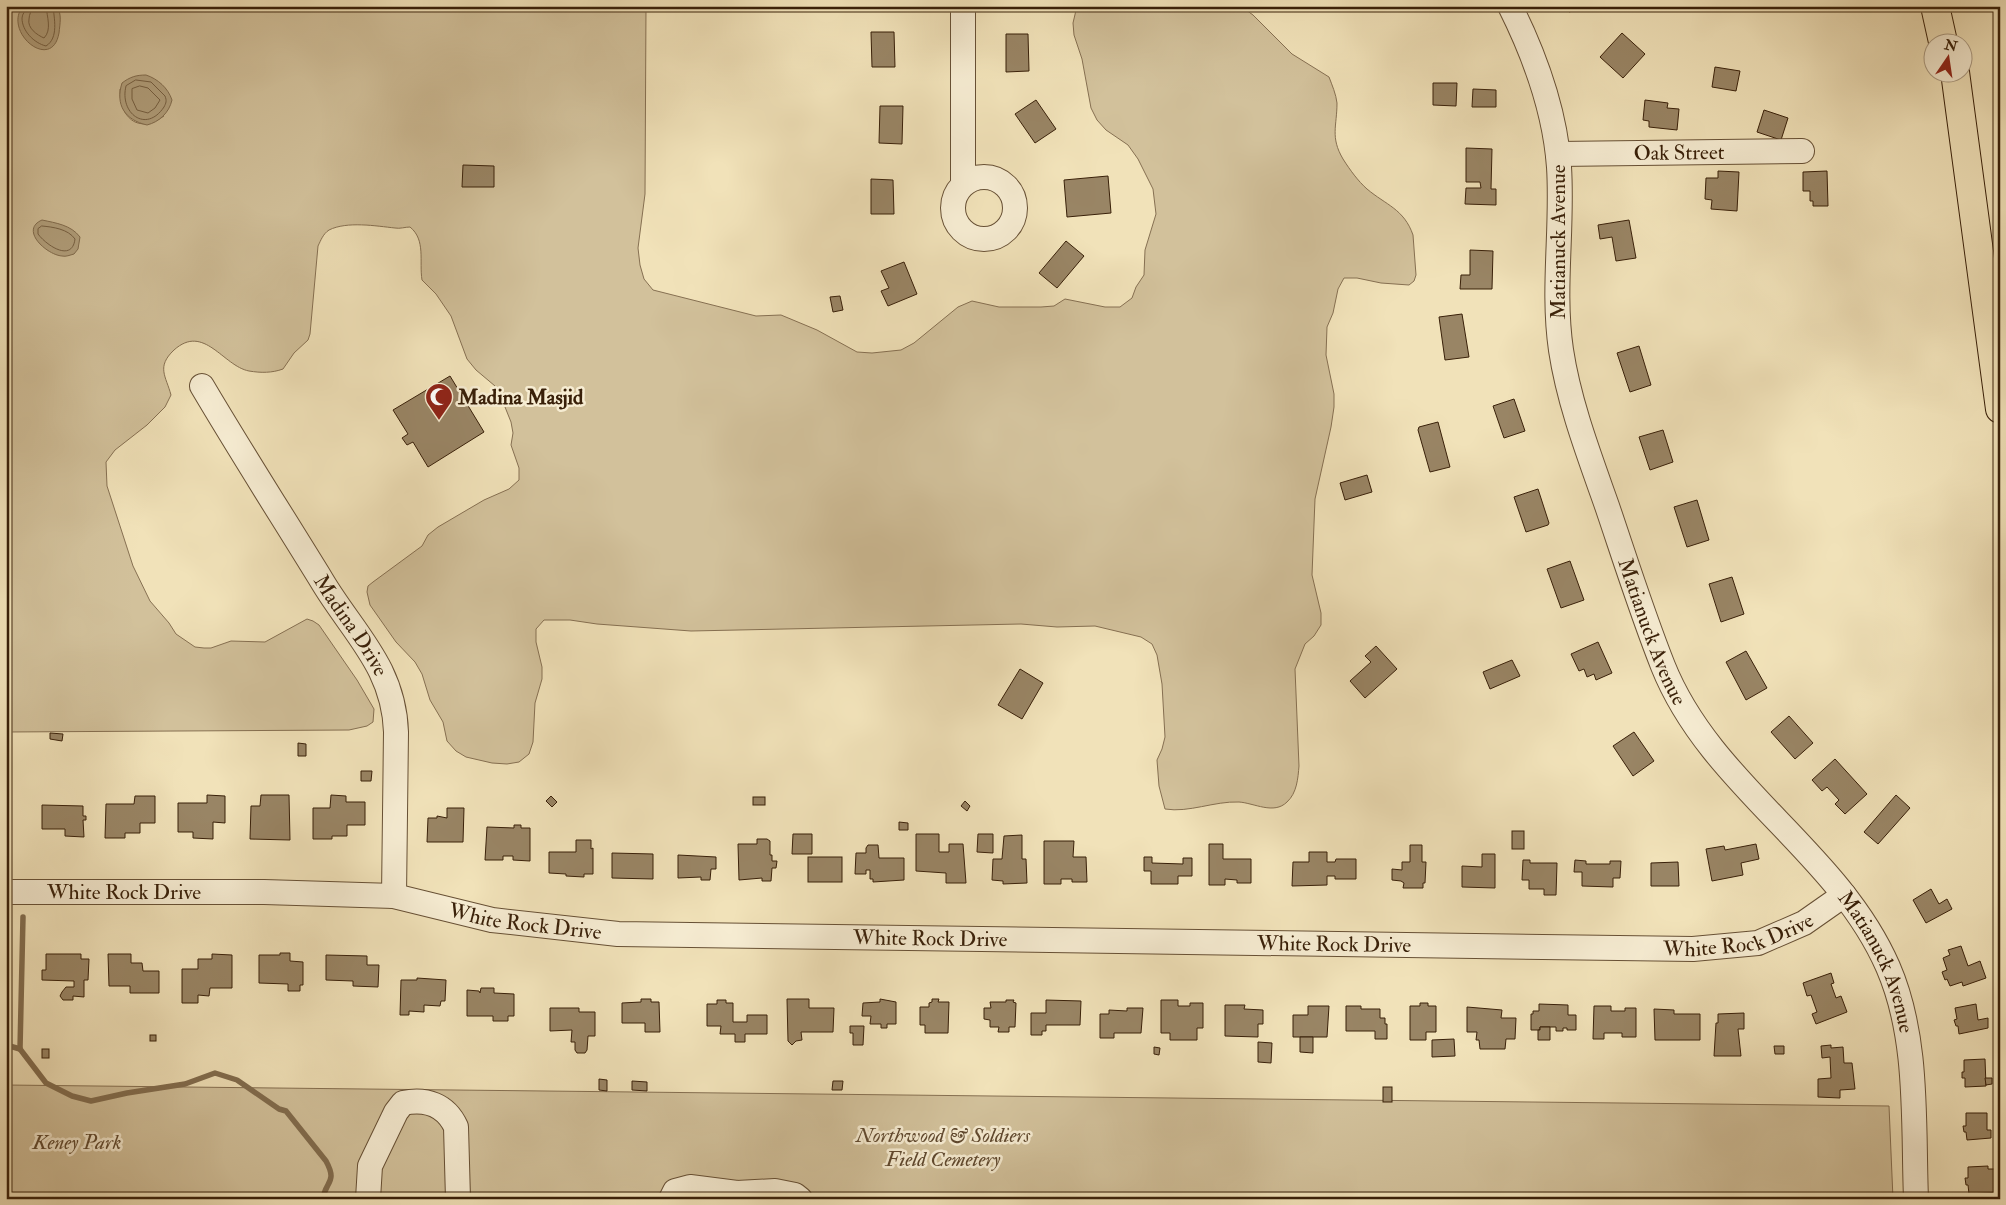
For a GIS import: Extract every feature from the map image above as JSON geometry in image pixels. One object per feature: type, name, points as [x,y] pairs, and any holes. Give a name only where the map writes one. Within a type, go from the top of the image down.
[{"type":"highway","points":[[1935,6],[1941,32]]},
{"type":"highway","points":[[1946,6],[1950,32]]},
{"type":"highway","points":[[1955,82],[2000,409]]},
{"type":"street","points":[[963,6],[963,184]]},
{"type":"street","name":"Matianuck Avenue","points":[[1510,6],[1530,48],[1541,79],[1549,107],[1558,154],[1556,303],[1559,338],[1565,372],[1589,454],[1663,666],[1683,707],[1710,747],[1844,895],[1880,949],[1902,1010],[1911,1073],[1916,1199]]},
{"type":"street","name":"Oak Street","points":[[1558,154],[1802,151]]},
{"type":"street","name":"Madina Drive","points":[[202,386],[324,586],[373,656],[389,686],[396,726],[394,896]]},
{"type":"street","name":"White Rock Drive","points":[[6,892],[264,892],[394,896],[492,920],[618,934],[1693,949],[1758,943],[1804,923],[1844,895]]},
{"type":"street","points":[[368,1199],[368,1175],[374,1155],[403,1104],[415,1101],[441,1107],[452,1117],[456,1127],[458,1199]]},
{"type":"street","points":[[671,1199],[675,1191],[690,1187],[737,1193],[775,1191],[795,1195],[800,1199]]},
{"type":"green space","points":[[6,6],[646,6],[645,194],[638,248],[644,279],[653,290],[756,316],[781,315],[817,330],[857,352],[872,353],[901,350],[914,343],[958,307],[972,301],[999,307],[1041,307],[1054,306],[1065,299],[1105,307],[1120,307],[1132,298],[1136,287],[1144,275],[1145,250],[1156,214],[1153,189],[1138,159],[1128,145],[1106,130],[1097,120],[1091,108],[1082,59],[1074,35],[1073,23],[1077,6],[1242,7],[1253,15],[1292,54],[1329,77],[1337,103],[1335,138],[1343,159],[1364,186],[1400,213],[1413,235],[1416,275],[1414,281],[1409,285],[1344,278],[1338,289],[1333,313],[1327,327],[1326,355],[1334,394],[1334,407],[1315,499],[1312,575],[1321,613],[1321,625],[1314,636],[1305,644],[1295,669],[1299,771],[1293,794],[1282,806],[1270,808],[1230,802],[1174,810],[1165,809],[1159,786],[1157,760],[1165,737],[1162,684],[1157,655],[1152,644],[1141,637],[1095,626],[1057,627],[1021,624],[691,631],[597,624],[570,620],[544,620],[536,629],[536,642],[542,667],[542,679],[535,703],[533,742],[529,754],[519,762],[507,764],[492,763],[466,757],[456,751],[447,741],[443,722],[430,700],[422,674],[415,662],[396,642],[370,605],[367,592],[368,586],[422,546],[428,535],[438,527],[484,500],[509,489],[519,480],[519,468],[511,445],[513,433],[511,422],[501,397],[495,386],[476,370],[467,359],[451,316],[436,294],[422,280],[420,244],[415,232],[410,227],[353,225],[336,227],[329,230],[322,237],[318,246],[310,334],[308,340],[294,353],[283,369],[266,372],[249,371],[240,368],[204,343],[195,341],[185,343],[174,350],[165,362],[164,372],[171,395],[165,407],[147,425],[115,450],[106,462],[107,486],[133,566],[150,601],[176,634],[195,647],[211,648],[231,641],[265,642],[307,619],[313,621],[319,625],[357,680],[374,709],[373,722],[367,726],[349,730],[6,732]],"holes":[[[120,89],[164,116],[146,124],[132,120],[123,108]]]},
{"type":"green space","name":"Keney Park","points":[[6,1085],[1889,1106],[1893,1199],[6,1199]]},
{"type":"water","points":[[23,6],[57,6],[60,22],[55,44],[47,49],[39,49],[23,37],[19,27],[18,16]]},
{"type":"water","points":[[139,75],[146,75],[162,85],[172,100],[169,109],[163,116],[156,122],[147,125],[139,123],[128,115],[121,105],[120,98],[122,83]]},
{"type":"water","points":[[42,220],[63,225],[80,237],[78,249],[74,254],[56,255],[43,247],[34,236],[33,230],[36,224]]},
{"type":"building","points":[[1568,6],[1591,6],[1569,12]]},
{"type":"building","points":[[871,32],[894,32],[895,67],[872,67]]},
{"type":"building","points":[[1622,33],[1645,54],[1623,78],[1600,57]]},
{"type":"building","points":[[1006,34],[1028,34],[1029,71],[1006,72]]},
{"type":"building","points":[[1715,67],[1740,71],[1736,91],[1712,87]]},
{"type":"building","points":[[1433,83],[1457,83],[1456,106],[1433,105]]},
{"type":"building","points":[[1473,89],[1496,90],[1496,107],[1472,107]]},
{"type":"building","points":[[1036,100],[1056,129],[1035,143],[1015,114]]},
{"type":"building","points":[[1645,100],[1668,103],[1667,108],[1679,109],[1677,130],[1649,127],[1649,121],[1643,120]]},
{"type":"building","points":[[880,106],[903,106],[902,144],[879,143]]},
{"type":"building","points":[[1764,110],[1788,118],[1781,140],[1757,132]]},
{"type":"building","points":[[1466,148],[1492,149],[1491,189],[1496,189],[1496,205],[1465,204],[1466,188],[1481,188],[1480,182],[1466,182]]},
{"type":"building","points":[[463,165],[494,166],[494,187],[462,187]]},
{"type":"building","points":[[1718,171],[1739,172],[1737,211],[1711,209],[1712,200],[1705,199],[1706,178],[1718,178]]},
{"type":"building","points":[[1827,171],[1828,206],[1813,206],[1813,201],[1810,201],[1810,191],[1803,191],[1803,172]]},
{"type":"building","points":[[1108,176],[1111,213],[1067,217],[1064,180]]},
{"type":"building","points":[[871,179],[893,180],[894,214],[871,214]]},
{"type":"building","points":[[1629,220],[1636,258],[1616,261],[1612,237],[1600,239],[1598,225]]},
{"type":"building","points":[[1066,241],[1084,256],[1057,288],[1039,273]]},
{"type":"building","points":[[1470,250],[1493,251],[1492,289],[1460,289],[1461,275],[1470,275]]},
{"type":"building","points":[[904,262],[917,294],[888,306],[881,291],[889,288],[881,271]]},
{"type":"building","points":[[840,296],[843,310],[833,312],[830,297]]},
{"type":"building","points":[[1462,314],[1469,357],[1445,360],[1439,317]]},
{"type":"building","points":[[1639,346],[1651,385],[1630,392],[1617,353]]},
{"type":"building","name":"Madina Masjid","points":[[450,376],[484,432],[428,467],[413,442],[407,445],[402,438],[408,434],[393,410]]},
{"type":"building","points":[[1514,399],[1525,431],[1504,438],[1493,406]]},
{"type":"building","points":[[1438,422],[1450,467],[1430,472],[1418,430],[1419,427]]},
{"type":"building","points":[[1663,430],[1673,462],[1650,470],[1639,437]]},
{"type":"building","points":[[1367,475],[1372,492],[1345,500],[1340,483]]},
{"type":"building","points":[[1538,489],[1549,523],[1526,532],[1514,497]]},
{"type":"building","points":[[1697,500],[1709,540],[1687,547],[1674,507]]},
{"type":"building","points":[[1570,561],[1584,600],[1561,608],[1547,569]]},
{"type":"building","points":[[1732,577],[1744,614],[1721,622],[1709,584]]},
{"type":"building","points":[[1598,642],[1612,673],[1596,680],[1594,674],[1587,677],[1584,669],[1579,671],[1571,654]]},
{"type":"building","points":[[1376,646],[1397,669],[1365,698],[1350,681],[1371,662],[1365,656]]},
{"type":"building","points":[[1746,651],[1767,688],[1746,700],[1726,662]]},
{"type":"building","points":[[1512,660],[1520,676],[1490,689],[1483,672]]},
{"type":"building","points":[[1020,669],[1043,683],[1022,719],[998,705]]},
{"type":"building","points":[[1789,716],[1813,743],[1795,759],[1771,732]]},
{"type":"building","points":[[1634,732],[1654,761],[1633,776],[1613,746]]},
{"type":"building","points":[[50,733],[63,734],[62,741],[50,739]]},
{"type":"building","points":[[298,743],[306,744],[306,756],[298,756]]},
{"type":"building","points":[[1835,759],[1867,794],[1845,814],[1835,804],[1839,800],[1827,787],[1822,791],[1812,780]]},
{"type":"building","points":[[361,771],[372,771],[371,781],[361,781]]},
{"type":"building","points":[[207,795],[225,796],[225,823],[213,822],[213,839],[193,838],[193,832],[178,832],[178,803],[207,803]]},
{"type":"building","points":[[261,795],[289,795],[290,840],[250,839],[251,806],[260,806]]},
{"type":"building","points":[[331,795],[346,796],[346,802],[365,802],[365,825],[347,825],[347,836],[332,836],[332,839],[313,839],[313,808],[330,808]]},
{"type":"building","points":[[1896,795],[1910,808],[1878,844],[1864,832]]},
{"type":"building","points":[[135,796],[155,796],[155,823],[140,823],[140,833],[125,833],[125,838],[105,838],[106,804],[134,804]]},
{"type":"building","points":[[551,796],[557,802],[552,807],[546,801]]},
{"type":"building","points":[[753,797],[765,797],[765,805],[753,805]]},
{"type":"building","points":[[965,801],[970,806],[967,811],[961,806]]},
{"type":"building","points":[[42,805],[83,806],[83,816],[86,816],[86,820],[83,820],[84,837],[65,836],[65,829],[42,829]]},
{"type":"building","points":[[447,808],[464,808],[463,842],[427,842],[428,818],[437,818],[437,816],[447,818]]},
{"type":"building","points":[[899,822],[908,823],[908,830],[899,830]]},
{"type":"building","points":[[514,825],[521,825],[521,828],[530,828],[530,861],[513,860],[513,856],[503,856],[503,860],[485,860],[487,827],[514,828]]},
{"type":"building","points":[[1512,831],[1524,831],[1524,849],[1512,849]]},
{"type":"building","points":[[793,834],[812,834],[812,854],[792,854]]},
{"type":"building","points":[[916,834],[939,834],[939,852],[949,852],[949,844],[963,844],[966,883],[946,883],[946,873],[916,871]]},
{"type":"building","points":[[978,834],[993,834],[993,853],[977,852]]},
{"type":"building","points":[[1022,835],[1022,859],[1026,859],[1027,883],[1003,884],[1003,881],[992,880],[993,859],[1002,859],[1004,836]]},
{"type":"building","points":[[757,839],[767,839],[770,841],[772,861],[777,861],[776,868],[772,868],[771,881],[762,881],[762,878],[739,880],[738,844],[757,844]]},
{"type":"building","points":[[576,840],[591,840],[591,849],[593,848],[593,874],[584,874],[584,877],[549,873],[549,852],[576,852]]},
{"type":"building","points":[[1044,841],[1074,841],[1073,857],[1086,857],[1087,882],[1072,882],[1072,879],[1061,879],[1061,884],[1044,884]]},
{"type":"building","points":[[1209,844],[1223,844],[1223,859],[1251,859],[1251,883],[1237,883],[1237,880],[1225,879],[1225,885],[1209,885]]},
{"type":"building","points":[[1756,844],[1759,859],[1741,863],[1743,875],[1712,881],[1706,849],[1724,846],[1725,850]]},
{"type":"building","points":[[868,845],[878,845],[879,858],[904,858],[904,880],[873,882],[873,879],[870,879],[870,870],[866,870],[866,874],[855,874],[856,853],[866,853]]},
{"type":"building","points":[[1410,845],[1422,845],[1422,862],[1426,862],[1423,888],[1403,888],[1404,883],[1392,880],[1392,869],[1402,870],[1402,862],[1410,862]]},
{"type":"building","points":[[1309,852],[1327,852],[1327,862],[1335,862],[1336,859],[1356,859],[1356,879],[1335,879],[1335,876],[1327,876],[1327,885],[1292,886],[1293,862],[1309,862]]},
{"type":"building","points":[[612,853],[653,854],[653,879],[612,878]]},
{"type":"building","points":[[1482,854],[1495,854],[1495,888],[1462,887],[1462,866],[1482,867]]},
{"type":"building","points":[[678,855],[716,857],[716,869],[711,869],[710,880],[701,880],[701,877],[678,878]]},
{"type":"building","points":[[808,857],[842,857],[842,882],[808,882]]},
{"type":"building","points":[[1144,857],[1152,857],[1152,863],[1183,864],[1183,858],[1192,858],[1192,876],[1178,876],[1178,884],[1151,884],[1151,871],[1144,871]]},
{"type":"building","points":[[1523,860],[1530,860],[1530,863],[1557,863],[1556,895],[1544,895],[1544,889],[1529,889],[1529,880],[1522,880]]},
{"type":"building","points":[[1575,860],[1586,861],[1586,864],[1610,864],[1610,861],[1621,861],[1620,878],[1613,878],[1613,887],[1582,886],[1582,872],[1574,872]]},
{"type":"building","points":[[1678,862],[1679,886],[1651,886],[1651,863]]},
{"type":"building","points":[[1931,889],[1939,904],[1947,899],[1952,909],[1926,923],[1913,900]]},
{"type":"building","points":[[1961,946],[1968,966],[1980,961],[1986,978],[1963,986],[1962,982],[1950,986],[1942,972],[1947,970],[1943,958],[1950,955],[1948,950]]},
{"type":"building","points":[[280,953],[290,953],[290,961],[303,962],[303,985],[300,985],[300,991],[288,991],[288,984],[259,983],[259,955],[280,955]]},
{"type":"building","points":[[46,954],[81,954],[81,959],[89,959],[88,980],[84,980],[84,997],[73,996],[73,1000],[63,1000],[60,996],[66,987],[74,987],[74,981],[42,980],[42,970],[46,970]]},
{"type":"building","points":[[108,954],[131,954],[131,963],[142,963],[143,971],[159,971],[159,993],[130,993],[130,986],[109,986]]},
{"type":"building","points":[[212,954],[232,955],[232,988],[210,988],[209,996],[198,995],[198,1003],[182,1003],[182,969],[198,969],[198,959],[212,959]]},
{"type":"building","points":[[326,955],[367,956],[367,965],[379,965],[378,987],[353,986],[353,981],[326,980]]},
{"type":"building","points":[[1831,973],[1834,983],[1831,984],[1836,998],[1841,996],[1847,1012],[1816,1024],[1812,1014],[1817,1012],[1811,995],[1807,996],[1803,983]]},
{"type":"building","points":[[417,978],[446,980],[445,1001],[441,1001],[440,1006],[424,1005],[424,1012],[409,1011],[409,1015],[400,1015],[401,980],[417,980]]},
{"type":"building","points":[[481,988],[494,988],[494,993],[514,994],[514,1016],[508,1016],[508,1021],[493,1021],[493,1016],[467,1016],[467,990],[479,991],[480,993]]},
{"type":"building","points":[[641,999],[651,999],[651,1002],[659,1002],[660,1032],[645,1032],[645,1023],[622,1023],[622,1003],[641,1002]]},
{"type":"building","points":[[787,999],[809,999],[809,1008],[834,1008],[833,1032],[801,1032],[802,1040],[796,1041],[792,1045],[788,1041]]},
{"type":"building","points":[[880,999],[896,1002],[896,1024],[887,1024],[887,1028],[881,1028],[881,1024],[870,1024],[871,1016],[862,1016],[863,1003],[880,1002]]},
{"type":"building","points":[[932,999],[939,999],[938,1002],[949,1002],[948,1033],[925,1033],[925,1025],[920,1025],[920,1007],[929,1007]]},
{"type":"building","points":[[717,1000],[726,1000],[726,1003],[733,1003],[733,1022],[747,1022],[747,1015],[767,1015],[767,1034],[745,1034],[745,1042],[735,1042],[735,1034],[720,1034],[721,1026],[707,1026],[707,1004],[717,1004]]},
{"type":"building","points":[[1006,1000],[1014,1000],[1013,1002],[1016,1003],[1015,1027],[1009,1027],[1009,1032],[998,1032],[999,1027],[990,1027],[990,1020],[984,1019],[984,1008],[991,1008],[990,1002],[1006,1002]]},
{"type":"building","points":[[1046,1000],[1081,1001],[1080,1025],[1046,1025],[1046,1031],[1042,1031],[1042,1035],[1031,1035],[1031,1013],[1046,1013]]},
{"type":"building","points":[[1161,1000],[1178,1000],[1178,1006],[1190,1006],[1190,1003],[1203,1003],[1203,1028],[1197,1028],[1197,1040],[1170,1040],[1170,1033],[1161,1033]]},
{"type":"building","points":[[1420,1003],[1436,1006],[1436,1032],[1426,1032],[1426,1040],[1410,1040],[1410,1006],[1420,1006]]},
{"type":"building","points":[[1539,1004],[1568,1005],[1568,1015],[1576,1015],[1576,1030],[1563,1028],[1563,1031],[1556,1031],[1556,1027],[1540,1027],[1540,1030],[1531,1030],[1531,1014],[1533,1014],[1533,1011],[1539,1011]]},
{"type":"building","points":[[1976,1004],[1978,1020],[1988,1018],[1988,1028],[1959,1034],[1958,1026],[1956,1026],[1954,1020],[1957,1019],[1955,1008]]},
{"type":"building","points":[[1225,1005],[1245,1005],[1244,1009],[1263,1010],[1263,1024],[1258,1024],[1258,1037],[1225,1036]]},
{"type":"building","points":[[1308,1006],[1329,1006],[1327,1037],[1293,1037],[1293,1015],[1308,1015]]},
{"type":"building","points":[[1346,1006],[1361,1006],[1361,1009],[1380,1009],[1380,1018],[1385,1018],[1385,1024],[1387,1024],[1387,1039],[1375,1039],[1375,1031],[1346,1031]]},
{"type":"building","points":[[1594,1006],[1611,1006],[1611,1011],[1625,1011],[1625,1008],[1636,1008],[1636,1037],[1622,1037],[1622,1033],[1604,1033],[1604,1039],[1593,1039]]},
{"type":"building","points":[[1467,1007],[1502,1010],[1501,1018],[1516,1018],[1515,1039],[1506,1039],[1505,1049],[1480,1049],[1479,1040],[1476,1040],[1477,1032],[1467,1032]]},
{"type":"building","points":[[550,1008],[579,1008],[579,1012],[595,1012],[595,1036],[588,1036],[585,1053],[577,1053],[575,1050],[575,1042],[571,1042],[572,1030],[550,1031]]},
{"type":"building","points":[[1127,1008],[1143,1008],[1141,1033],[1114,1033],[1114,1038],[1100,1038],[1100,1014],[1109,1014],[1109,1010],[1127,1011]]},
{"type":"building","points":[[1654,1009],[1674,1010],[1674,1014],[1700,1014],[1700,1040],[1655,1040]]},
{"type":"building","points":[[1744,1013],[1744,1029],[1738,1029],[1741,1056],[1714,1056],[1718,1014]]},
{"type":"building","points":[[850,1026],[864,1026],[863,1045],[853,1045],[853,1033],[850,1033]]},
{"type":"building","points":[[1540,1027],[1550,1027],[1550,1040],[1538,1040],[1538,1030],[1540,1030]]},
{"type":"building","points":[[150,1035],[156,1035],[156,1041],[150,1041]]},
{"type":"building","points":[[1300,1037],[1313,1037],[1313,1053],[1300,1052]]},
{"type":"building","points":[[1454,1039],[1455,1056],[1432,1057],[1432,1040]]},
{"type":"building","points":[[1258,1042],[1272,1043],[1271,1063],[1258,1062]]},
{"type":"building","points":[[1831,1045],[1831,1048],[1843,1047],[1844,1063],[1852,1063],[1855,1089],[1840,1090],[1840,1098],[1818,1097],[1818,1079],[1831,1078],[1830,1057],[1822,1058],[1821,1046]]},
{"type":"building","points":[[1774,1046],[1784,1046],[1784,1054],[1775,1054]]},
{"type":"building","points":[[1154,1047],[1160,1048],[1159,1055],[1154,1054]]},
{"type":"building","points":[[42,1049],[49,1049],[49,1058],[42,1058]]},
{"type":"building","points":[[1985,1059],[1986,1086],[1965,1087],[1965,1078],[1962,1078],[1964,1060]]},
{"type":"building","points":[[1985,1078],[1992,1078],[1992,1084],[1986,1085]]},
{"type":"building","points":[[599,1079],[607,1080],[607,1091],[599,1090]]},
{"type":"building","points":[[632,1081],[647,1082],[647,1091],[632,1090]]},
{"type":"building","points":[[833,1081],[843,1081],[842,1090],[832,1090]]},
{"type":"building","points":[[1383,1087],[1392,1087],[1392,1102],[1383,1102]]},
{"type":"building","points":[[1966,1113],[1987,1113],[1987,1130],[1991,1130],[1991,1138],[1967,1140],[1963,1126],[1966,1126]]},
{"type":"building","points":[[1988,1166],[1988,1169],[2000,1169],[2000,1192],[1969,1194],[1965,1178],[1968,1178],[1968,1167]]},
{"type":"waterway","points":[[23,917],[20,1049],[46,1083],[72,1096],[91,1101],[185,1084],[215,1073],[237,1080],[279,1109],[286,1111],[326,1161],[331,1178],[323,1199]]},
{"type":"waterway","points":[[6,1045],[20,1049]]},
{"type":"place","name":"Madina Masjid","points":[[439,421]]},
{"type":"park label","name":"Northwood & Soldiers Field Cemetery","points":[[943,1147]]}]
